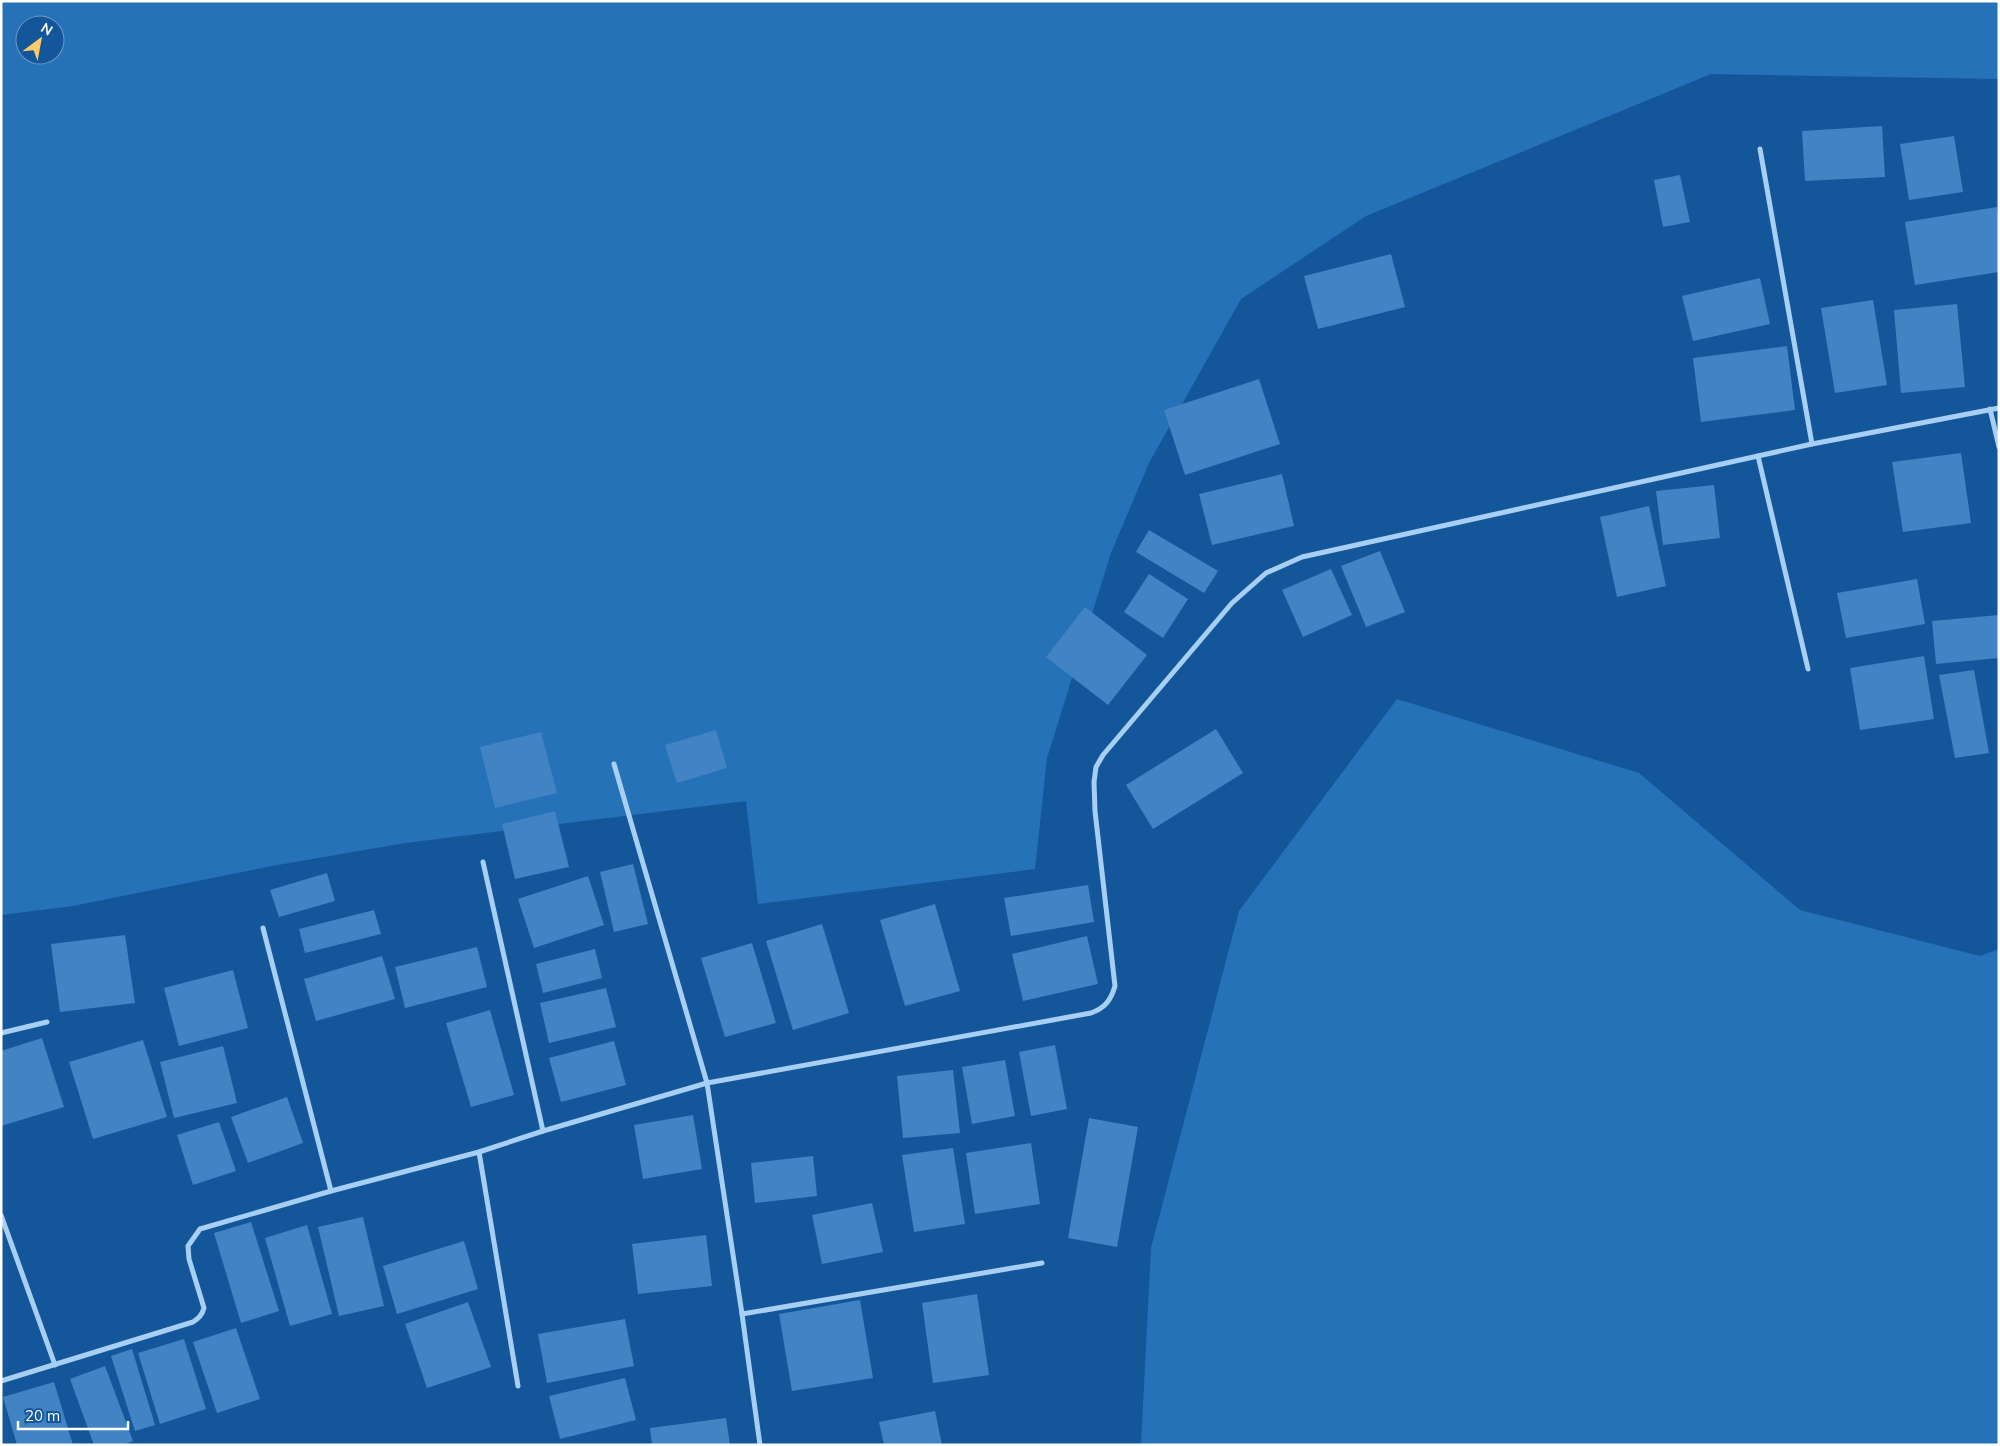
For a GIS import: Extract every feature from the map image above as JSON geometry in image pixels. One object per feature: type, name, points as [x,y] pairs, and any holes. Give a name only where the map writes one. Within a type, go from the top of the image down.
[{"type":"street","points":[[1760,149],[1812,444]]},
{"type":"street","points":[[1,1381],[193,1322],[202,1314],[204,1308],[189,1259],[188,1246],[200,1228],[331,1190],[480,1152],[543,1131],[706,1083],[1101,1010],[1112,996],[1115,986],[1095,811],[1094,782],[1096,767],[1104,755],[1232,603],[1266,573],[1302,557],[1812,444],[1999,408]]},
{"type":"street","points":[[1990,410],[1999,447]]},
{"type":"street","points":[[1758,456],[1808,669]]},
{"type":"street","points":[[614,764],[706,1083],[742,1314],[760,1445]]},
{"type":"street","points":[[483,862],[543,1131]]},
{"type":"street","points":[[263,928],[331,1190]]},
{"type":"street","points":[[1,1033],[47,1022]]},
{"type":"street","points":[[480,1152],[518,1386]]},
{"type":"street","points":[[1,1215],[55,1365]]},
{"type":"street","points":[[742,1314],[1042,1262]]},
{"type":"shaded area","points":[[1,1],[1999,1],[1999,79],[1711,74],[1366,216],[1241,299],[1149,463],[1111,553],[1047,758],[1035,869],[758,904],[746,801],[405,843],[272,866],[73,906],[1,915]]},
{"type":"shaded area","points":[[1397,699],[1639,773],[1800,910],[1980,956],[1999,949],[1999,1445],[1141,1445],[1151,1248],[1239,911]]},
{"type":"building","points":[[1882,126],[1885,177],[1805,181],[1802,131]]},
{"type":"building","points":[[1954,136],[1963,192],[1909,200],[1900,144]]},
{"type":"building","points":[[1680,175],[1690,222],[1663,227],[1654,180]]},
{"type":"building","points":[[1997,207],[1999,218],[1999,272],[1915,285],[1905,222]]},
{"type":"building","points":[[1391,254],[1405,307],[1318,329],[1304,276]]},
{"type":"building","points":[[1760,278],[1770,324],[1693,341],[1682,296]]},
{"type":"building","points":[[1873,300],[1887,385],[1835,393],[1821,308]]},
{"type":"building","points":[[1957,304],[1965,387],[1901,393],[1894,310]]},
{"type":"building","points":[[1787,346],[1795,410],[1701,422],[1693,358]]},
{"type":"building","points":[[1259,379],[1280,444],[1185,475],[1164,410]]},
{"type":"building","points":[[1961,453],[1971,523],[1903,532],[1892,462]]},
{"type":"building","points":[[1282,474],[1294,526],[1212,545],[1199,494]]},
{"type":"building","points":[[1714,485],[1720,538],[1663,545],[1656,491]]},
{"type":"building","points":[[1649,506],[1666,586],[1617,597],[1600,517]]},
{"type":"building","points":[[1149,530],[1218,571],[1204,593],[1136,552]]},
{"type":"building","points":[[1380,551],[1405,612],[1366,627],[1341,566]]},
{"type":"building","points":[[1331,569],[1352,615],[1303,637],[1282,590]]},
{"type":"building","points":[[1149,574],[1188,599],[1163,638],[1124,612]]},
{"type":"building","points":[[1917,579],[1925,624],[1846,638],[1837,593]]},
{"type":"building","points":[[1085,607],[1147,655],[1108,705],[1046,657]]},
{"type":"building","points":[[1999,615],[1999,658],[1936,664],[1932,621]]},
{"type":"building","points":[[1924,656],[1934,719],[1860,730],[1850,668]]},
{"type":"building","points":[[1974,670],[1989,753],[1955,758],[1939,675]]},
{"type":"building","points":[[1216,729],[1243,773],[1153,829],[1126,785]]},
{"type":"building","points":[[716,730],[727,768],[677,783],[665,745]]},
{"type":"building","points":[[541,732],[557,793],[495,808],[480,747]]},
{"type":"building","points":[[555,811],[569,867],[515,879],[502,824]]},
{"type":"building","points":[[633,864],[648,924],[614,932],[600,872]]},
{"type":"building","points":[[327,873],[335,901],[279,917],[270,890]]},
{"type":"building","points":[[588,876],[604,925],[534,948],[518,899]]},
{"type":"building","points":[[1088,885],[1094,922],[1011,936],[1004,898]]},
{"type":"building","points":[[935,904],[960,991],[905,1006],[880,920]]},
{"type":"building","points":[[374,910],[381,934],[305,953],[299,929]]},
{"type":"building","points":[[822,924],[849,1013],[793,1030],[766,941]]},
{"type":"building","points":[[125,935],[135,1003],[60,1012],[51,944]]},
{"type":"building","points":[[1087,936],[1098,984],[1023,1001],[1012,954]]},
{"type":"building","points":[[752,943],[776,1023],[725,1037],[701,958]]},
{"type":"building","points":[[477,947],[487,987],[405,1008],[395,967]]},
{"type":"building","points":[[595,949],[602,978],[543,993],[536,964]]},
{"type":"building","points":[[382,956],[395,999],[316,1021],[304,979]]},
{"type":"building","points":[[233,970],[248,1028],[179,1046],[164,988]]},
{"type":"building","points":[[606,988],[616,1027],[549,1043],[540,1003]]},
{"type":"building","points":[[490,1010],[514,1095],[471,1107],[446,1023]]},
{"type":"building","points":[[42,1038],[64,1107],[1,1126],[1,1051]]},
{"type":"building","points":[[143,1040],[167,1117],[93,1139],[69,1062]]},
{"type":"building","points":[[614,1041],[626,1085],[561,1102],[549,1058]]},
{"type":"building","points":[[1055,1045],[1067,1109],[1031,1116],[1019,1052]]},
{"type":"building","points":[[223,1046],[237,1103],[174,1118],[160,1062]]},
{"type":"building","points":[[1005,1060],[1015,1116],[972,1124],[962,1067]]},
{"type":"building","points":[[953,1070],[960,1133],[903,1138],[897,1076]]},
{"type":"building","points":[[287,1097],[303,1143],[248,1163],[231,1117]]},
{"type":"building","points":[[693,1115],[702,1169],[643,1179],[634,1125]]},
{"type":"building","points":[[1089,1118],[1138,1127],[1117,1247],[1068,1238]]},
{"type":"building","points":[[219,1122],[236,1171],[193,1185],[177,1135]]},
{"type":"building","points":[[1031,1143],[1040,1204],[975,1214],[966,1153]]},
{"type":"building","points":[[953,1148],[965,1224],[914,1232],[902,1155]]},
{"type":"building","points":[[813,1156],[817,1196],[755,1203],[751,1163]]},
{"type":"building","points":[[872,1203],[883,1252],[822,1264],[812,1215]]},
{"type":"building","points":[[363,1217],[384,1306],[339,1316],[318,1227]]},
{"type":"building","points":[[251,1222],[279,1311],[241,1323],[214,1233]]},
{"type":"building","points":[[307,1225],[332,1314],[290,1326],[265,1238]]},
{"type":"building","points":[[706,1235],[712,1286],[638,1294],[632,1244]]},
{"type":"building","points":[[464,1241],[478,1289],[397,1314],[383,1266]]},
{"type":"building","points":[[977,1294],[989,1375],[933,1383],[922,1303]]},
{"type":"building","points":[[860,1300],[873,1378],[792,1391],[779,1314]]},
{"type":"building","points":[[468,1302],[491,1367],[427,1388],[405,1324]]},
{"type":"building","points":[[625,1319],[634,1366],[547,1383],[538,1334]]},
{"type":"building","points":[[236,1328],[260,1399],[217,1413],[193,1342]]},
{"type":"building","points":[[184,1339],[206,1409],[160,1424],[138,1353]]},
{"type":"building","points":[[132,1349],[155,1425],[135,1431],[111,1356]]},
{"type":"building","points":[[105,1366],[133,1441],[123,1445],[94,1445],[70,1379]]},
{"type":"building","points":[[625,1378],[636,1420],[560,1439],[549,1396]]},
{"type":"building","points":[[54,1382],[73,1445],[17,1445],[3,1397]]},
{"type":"building","points":[[935,1411],[942,1445],[884,1445],[879,1422]]},
{"type":"building","points":[[726,1418],[730,1445],[652,1445],[650,1428]]}]
